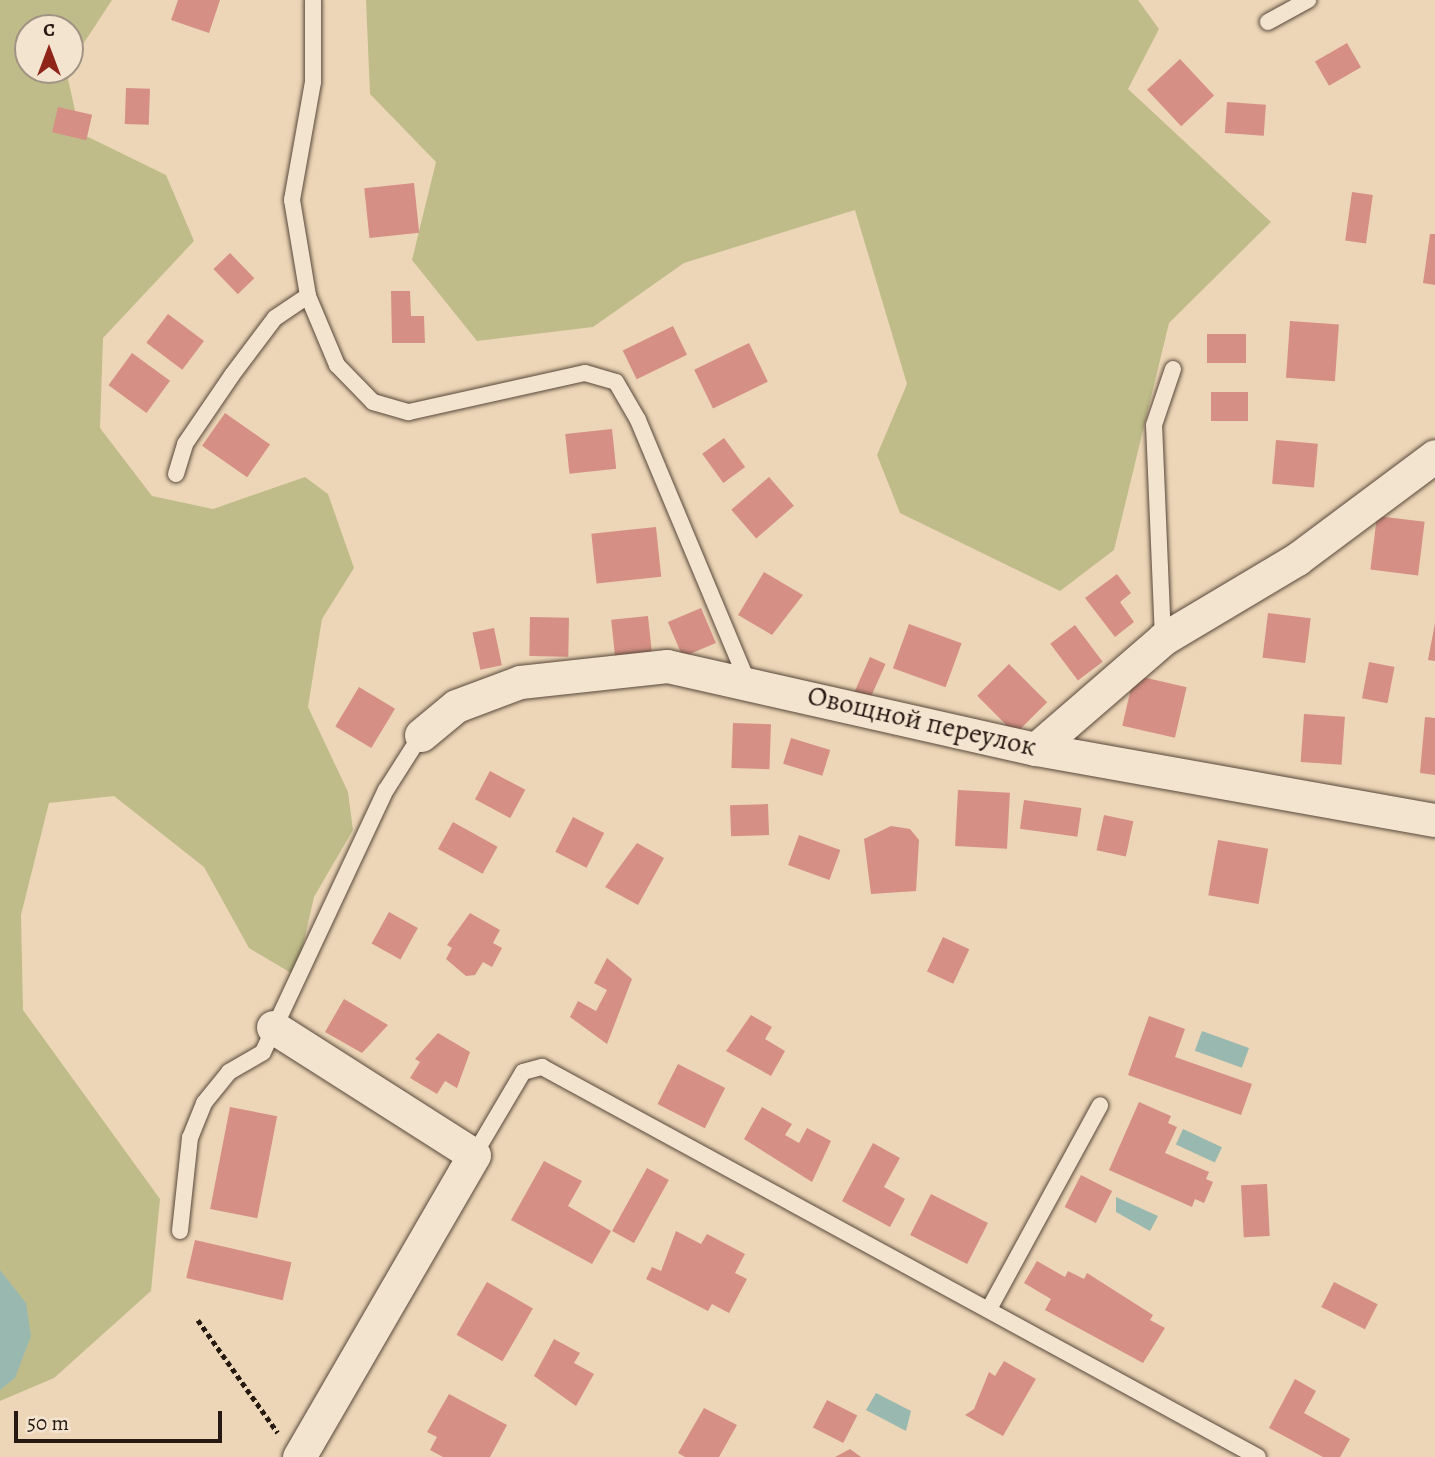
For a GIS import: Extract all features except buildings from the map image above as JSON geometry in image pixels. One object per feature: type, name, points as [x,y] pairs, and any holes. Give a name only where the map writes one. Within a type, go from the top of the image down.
[{"type":"street","points":[[1036,749],[1163,639],[1297,559],[1435,456]]},
{"type":"street","name":"Овощной переулок","points":[[421,735],[456,706],[520,681],[667,666],[747,680],[1036,749],[1435,820]]},
{"type":"street","points":[[273,1027],[474,1155],[292,1451]]},
{"type":"lane","points":[[313,0],[313,82],[292,200],[308,296],[337,365],[373,402],[385,406],[436,410],[490,391],[584,373],[616,382],[638,420],[747,680]]},
{"type":"lane","points":[[1268,22],[1308,0]]},
{"type":"lane","points":[[176,474],[184,444],[232,374],[275,318],[308,296]]},
{"type":"lane","points":[[1163,639],[1154,425],[1173,369]]},
{"type":"lane","points":[[180,1231],[190,1138],[204,1102],[229,1072],[263,1052],[386,790],[421,735]]},
{"type":"lane","points":[[474,1155],[523,1072],[542,1067],[1258,1457]]},
{"type":"lane","points":[[989,1309],[1100,1105]]},
{"type":"path","points":[[198,1321],[292,1451]]},
{"type":"shaded area","points":[[0,0],[112,0],[84,43],[84,14],[14,14],[14,84],[69,84],[80,133],[166,175],[194,241],[103,338],[100,428],[152,496],[213,509],[305,477],[328,494],[354,568],[322,619],[308,707],[348,792],[353,830],[314,897],[296,976],[249,948],[204,867],[114,796],[49,803],[21,915],[23,1010],[160,1199],[151,1291],[54,1378],[0,1401]]},
{"type":"shaded area","points":[[366,0],[1138,0],[1159,29],[1128,89],[1271,222],[1169,323],[1114,550],[1060,591],[900,513],[877,455],[907,384],[855,210],[684,263],[593,327],[477,341],[412,260],[436,162],[370,94]]},
{"type":"water","points":[[1202,1031],[1249,1048],[1242,1068],[1195,1051]]},
{"type":"water","points":[[1183,1129],[1222,1147],[1215,1163],[1176,1144]]},
{"type":"water","points":[[1116,1197],[1158,1216],[1150,1231],[1116,1212]]},
{"type":"water","points":[[0,1270],[26,1303],[31,1336],[15,1378],[0,1390]]},
{"type":"water","points":[[876,1393],[911,1411],[906,1431],[866,1410]]}]
